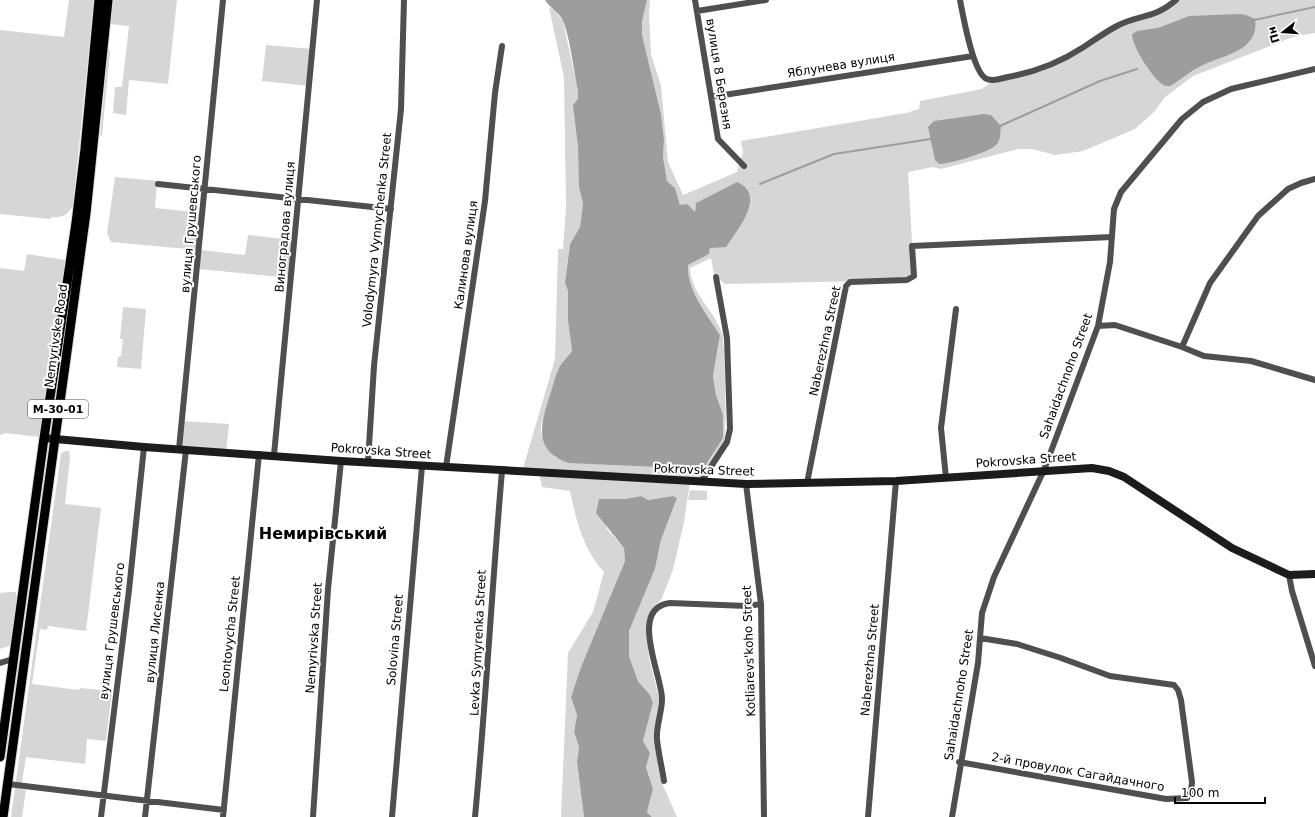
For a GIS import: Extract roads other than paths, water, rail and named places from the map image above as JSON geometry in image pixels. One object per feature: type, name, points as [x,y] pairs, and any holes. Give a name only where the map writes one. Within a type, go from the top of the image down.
[{"type":"main road","name":"Nemyrivske Road","points":[[0,757],[80,187],[99,0]]},
{"type":"main road","name":"Nemyrivske Road","points":[[4,817],[54,439],[86,212],[108,0]]},
{"type":"street","name":"вулиця Грушевського","points":[[183,449],[204,189],[223,0]]},
{"type":"street","name":"Виноградова вулиця","points":[[274,455],[317,0]]},
{"type":"street","name":"Volodymyra Vynnychenka Street","points":[[368,462],[374,366],[401,109],[404,0]]},
{"type":"street","name":"вулиця 8 Березня","points":[[695,0],[718,139],[744,166]]},
{"type":"street","points":[[697,12],[766,0]]},
{"type":"street","points":[[960,0],[973,56],[982,76],[994,80],[1030,73],[1060,61],[1114,27],[1159,13],[1176,0]]},
{"type":"street","name":"Калинова вулиця","points":[[446,467],[485,201],[495,93],[502,46]]},
{"type":"street","name":"Яблунева вулиця","points":[[711,97],[973,56]]},
{"type":"street","name":"Sahaidachnoho Street","points":[[952,817],[960,762],[978,663],[982,613],[994,577],[1044,470],[1098,326],[1110,262],[1114,209],[1121,192],[1182,119],[1203,102],[1230,89],[1315,69]]},
{"type":"street","points":[[1182,347],[1210,283],[1258,216],[1288,190],[1301,183],[1315,179]]},
{"type":"street","points":[[158,184],[391,209]]},
{"type":"street","name":"Naberezhna Street","points":[[807,483],[846,286],[850,282],[907,280],[914,276],[912,246],[1112,237]]},
{"type":"street","points":[[701,482],[728,442],[730,429],[727,338],[716,277]]},
{"type":"street","points":[[946,478],[941,428],[956,309]]},
{"type":"street","points":[[1098,326],[1115,325],[1182,347],[1204,356],[1251,361],[1315,380]]},
{"type":"street","name":"Pokrovska Street","points":[[44,438],[144,447],[274,455],[341,461],[746,484],[896,481],[1092,468],[1120,475],[1232,548],[1289,575],[1315,574]]},
{"type":"street","name":"вулиця Грушевського","points":[[101,817],[129,590],[144,447]]},
{"type":"street","name":"вулиця Лисенка","points":[[145,817],[183,449]]},
{"type":"street","name":"Leontovycha Street","points":[[223,817],[259,454]]},
{"type":"street","name":"Nemyrivska Street","points":[[313,817],[328,589],[341,461]]},
{"type":"street","name":"Solovina Street","points":[[392,817],[422,466]]},
{"type":"street","name":"Levka Symyrenka Street","points":[[475,817],[484,728],[494,564],[502,471]]},
{"type":"street","name":"Naberezhna Street","points":[[868,817],[896,481]]},
{"type":"street","name":"Kotliarevs'koho Street","points":[[746,484],[761,604],[764,817]]},
{"type":"street","points":[[1289,575],[1292,591],[1315,666]]},
{"type":"street","points":[[664,781],[657,738],[662,698],[652,657],[650,626],[655,608],[662,604],[670,603],[747,606],[761,604]]},
{"type":"street","name":"2-й провулок Сагайдачного","points":[[960,762],[1166,800],[1187,798],[1191,792],[1192,782],[1181,700],[1178,690],[1174,685],[1110,676],[1017,644],[980,638]]},
{"type":"street","points":[[0,663],[13,659]]},
{"type":"street","points":[[8,784],[147,802],[224,810]]},
{"type":"waterway","points":[[1254,20],[1315,7]]},
{"type":"waterway","points":[[1000,126],[1100,81],[1137,69]]},
{"type":"waterway","points":[[760,184],[834,154],[931,139]]},
{"type":"district","name":"Немирівський","points":[[323,533]]}]
